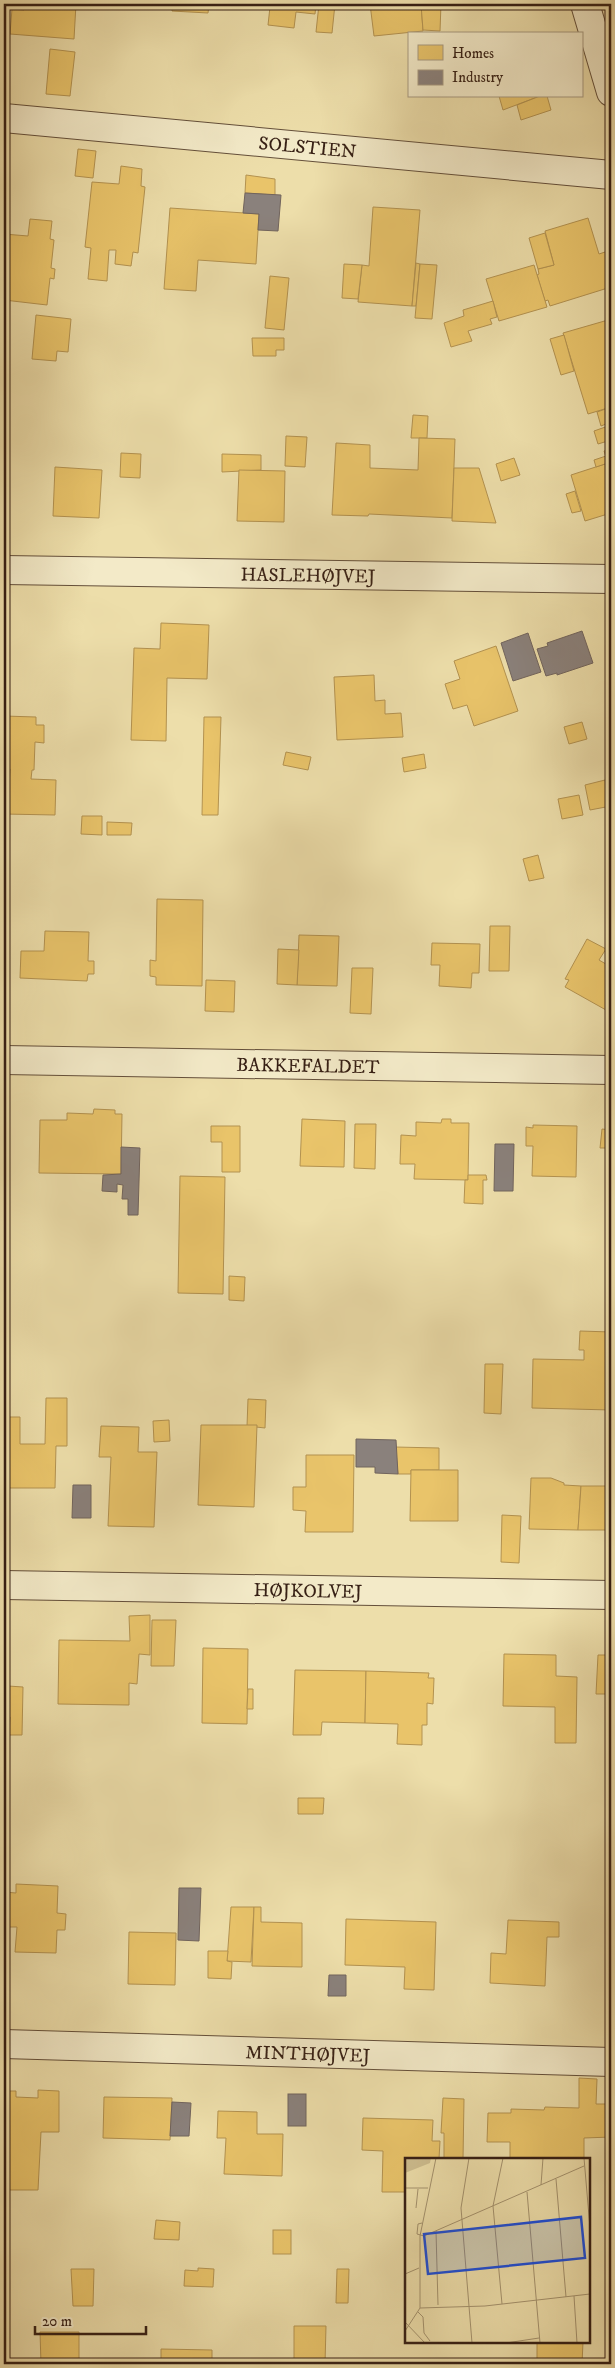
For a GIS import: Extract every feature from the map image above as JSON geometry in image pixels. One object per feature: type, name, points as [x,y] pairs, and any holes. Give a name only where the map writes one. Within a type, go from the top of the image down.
[{"type":"street","points":[[585,4],[611,92]]},
{"type":"street","name":"SOLSTIEN","points":[[4,118],[611,174]]},
{"type":"street","name":"HASLEHØJVEJ","points":[[4,570],[611,579]]},
{"type":"street","name":"BAKKEFALDET","points":[[4,1060],[611,1070]]},
{"type":"street","name":"HØJKOLVEJ","points":[[4,1585],[611,1595]]},
{"type":"street","name":"MINTHØJVEJ","points":[[4,2044],[611,2062]]},
{"type":"building: Homes","points":[[25,4],[76,4],[74,39],[10,34],[12,9],[24,10]]},
{"type":"building: Homes","points":[[172,4],[209,4],[208,13],[172,11]]},
{"type":"building: Homes","points":[[268,4],[316,4],[315,14],[296,12],[294,28],[268,25],[270,7],[267,6]]},
{"type":"building: Homes","points":[[319,4],[335,4],[332,33],[316,32]]},
{"type":"building: Homes","points":[[370,4],[421,4],[423,31],[374,36]]},
{"type":"building: Homes","points":[[421,4],[441,4],[440,31],[423,30]]},
{"type":"building: Homes","points":[[50,49],[75,52],[70,96],[46,94]]},
{"type":"building: Homes","points":[[500,98],[535,98],[503,110]]},
{"type":"building: Homes","points":[[535,98],[548,98],[551,110],[521,120],[517,105]]},
{"type":"building: Homes","points":[[78,149],[96,151],[93,178],[75,176]]},
{"type":"building: Homes","points":[[121,166],[142,169],[141,186],[145,187],[138,253],[133,252],[131,266],[115,264],[116,250],[109,250],[107,281],[88,279],[91,248],[85,247],[92,182],[119,184]]},
{"type":"building: Homes","points":[[246,175],[275,179],[275,195],[245,193]]},
{"type":"building: Homes","points":[[373,207],[420,210],[412,306],[358,302],[362,265],[369,266]]},
{"type":"building: Homes","points":[[170,208],[259,214],[256,264],[198,260],[196,291],[164,289]]},
{"type":"building: Homes","points":[[588,218],[599,254],[611,250],[611,287],[550,306],[548,300],[545,301],[537,275],[539,274],[538,269],[554,265],[545,231]]},
{"type":"building: Homes","points":[[30,219],[52,221],[50,239],[54,240],[51,268],[55,269],[54,279],[50,278],[47,305],[4,300],[4,234],[28,236]]},
{"type":"building: Homes","points":[[545,233],[554,265],[538,269],[529,238]]},
{"type":"building: Homes","points":[[416,263],[420,264],[416,306],[412,306]]},
{"type":"building: Homes","points":[[344,264],[362,265],[358,299],[342,298]]},
{"type":"building: Homes","points":[[420,264],[437,265],[432,319],[415,318]]},
{"type":"building: Homes","points":[[534,265],[547,307],[499,321],[486,279]]},
{"type":"building: Homes","points":[[270,276],[289,278],[284,330],[265,328]]},
{"type":"building: Homes","points":[[493,301],[497,317],[490,319],[492,324],[468,331],[472,341],[451,347],[444,323],[464,316],[463,310]]},
{"type":"building: Homes","points":[[36,315],[71,319],[68,352],[57,351],[56,361],[32,359]]},
{"type":"building: Homes","points":[[608,320],[611,330],[611,407],[588,414],[563,333]]},
{"type":"building: Homes","points":[[564,335],[574,371],[561,375],[550,339]]},
{"type":"building: Homes","points":[[252,338],[284,338],[284,350],[276,350],[276,356],[253,356]]},
{"type":"building: Homes","points":[[611,407],[611,422],[601,426],[597,412]]},
{"type":"building: Homes","points":[[413,415],[428,416],[427,438],[411,438]]},
{"type":"building: Homes","points":[[611,425],[611,440],[598,444],[594,431]]},
{"type":"building: Homes","points":[[286,436],[307,437],[305,467],[285,466]]},
{"type":"building: Homes","points":[[419,438],[455,439],[452,518],[369,514],[368,516],[332,515],[336,443],[370,445],[370,468],[418,470]]},
{"type":"building: Homes","points":[[611,449],[611,513],[585,521],[571,475],[608,463],[604,451]]},
{"type":"building: Homes","points":[[121,453],[141,454],[140,478],[120,477]]},
{"type":"building: Homes","points":[[222,454],[261,455],[261,470],[222,472]]},
{"type":"building: Homes","points":[[606,456],[608,463],[596,467],[594,460]]},
{"type":"building: Homes","points":[[514,458],[520,475],[501,481],[496,464]]},
{"type":"building: Homes","points":[[55,467],[102,470],[99,518],[53,516]]},
{"type":"building: Homes","points":[[454,468],[479,468],[496,523],[452,521]]},
{"type":"building: Homes","points":[[239,470],[285,471],[284,522],[237,521]]},
{"type":"building: Homes","points":[[575,491],[581,511],[572,513],[566,494]]},
{"type":"building: Homes","points":[[161,623],[209,625],[207,679],[167,678],[166,741],[131,740],[134,648],[160,649]]},
{"type":"building: Homes","points":[[496,646],[518,711],[474,726],[467,705],[453,709],[445,684],[460,679],[454,661]]},
{"type":"building: Homes","points":[[374,675],[375,701],[385,700],[385,714],[401,713],[403,737],[337,740],[334,677]]},
{"type":"building: Homes","points":[[4,716],[36,717],[36,725],[44,725],[44,743],[35,742],[34,770],[32,770],[31,779],[56,780],[55,815],[4,814],[4,785],[9,785],[10,769],[4,769]]},
{"type":"building: Homes","points":[[204,717],[221,717],[218,815],[202,815]]},
{"type":"building: Homes","points":[[582,722],[587,739],[569,744],[564,727]]},
{"type":"building: Homes","points":[[286,752],[311,757],[308,770],[283,765]]},
{"type":"building: Homes","points":[[424,754],[426,768],[404,772],[402,758]]},
{"type":"building: Homes","points":[[605,780],[611,806],[590,810],[585,785]]},
{"type":"building: Homes","points":[[579,795],[583,815],[562,819],[558,799]]},
{"type":"building: Homes","points":[[82,816],[102,816],[102,835],[81,834]]},
{"type":"building: Homes","points":[[107,822],[132,823],[131,835],[107,835]]},
{"type":"building: Homes","points":[[538,855],[544,878],[529,881],[523,859]]},
{"type":"building: Homes","points":[[157,899],[203,900],[202,986],[156,985],[156,977],[150,976],[150,960],[156,961]]},
{"type":"building: Homes","points":[[490,926],[510,926],[509,971],[489,971]]},
{"type":"building: Homes","points":[[45,931],[89,932],[88,961],[94,961],[94,974],[88,974],[87,981],[20,978],[21,951],[44,951]]},
{"type":"building: Homes","points":[[299,935],[339,936],[337,986],[297,985]]},
{"type":"building: Homes","points":[[587,939],[606,949],[599,960],[611,967],[611,1001],[606,1010],[565,987],[569,980],[565,979]]},
{"type":"building: Homes","points":[[432,943],[480,944],[479,973],[472,973],[471,988],[439,986],[440,965],[431,965]]},
{"type":"building: Homes","points":[[278,949],[299,950],[297,985],[277,984]]},
{"type":"building: Homes","points":[[352,968],[373,968],[371,1014],[350,1013]]},
{"type":"building: Homes","points":[[206,980],[235,981],[234,1012],[205,1011]]},
{"type":"building: Homes","points":[[94,1109],[115,1110],[115,1114],[122,1114],[121,1174],[39,1173],[40,1120],[67,1120],[67,1113],[93,1114]]},
{"type":"building: Homes","points":[[302,1119],[345,1121],[344,1167],[300,1166]]},
{"type":"building: Homes","points":[[442,1119],[451,1119],[451,1123],[469,1123],[468,1180],[414,1179],[415,1164],[400,1164],[401,1135],[416,1136],[416,1122],[441,1123]]},
{"type":"building: Homes","points":[[355,1124],[376,1124],[375,1169],[354,1168]]},
{"type":"building: Homes","points":[[533,1125],[577,1126],[576,1177],[532,1176],[533,1146],[526,1146],[526,1127],[533,1128]]},
{"type":"building: Homes","points":[[211,1126],[240,1126],[240,1172],[222,1172],[222,1142],[211,1142]]},
{"type":"building: Homes","points":[[602,1129],[611,1130],[611,1148],[600,1148]]},
{"type":"building: Homes","points":[[4,1143],[9,1143],[8,1169],[4,1169]]},
{"type":"building: Homes","points":[[468,1175],[486,1175],[487,1180],[483,1180],[483,1204],[464,1203],[465,1180],[468,1180]]},
{"type":"building: Homes","points":[[180,1176],[225,1177],[223,1294],[178,1293]]},
{"type":"building: Homes","points":[[229,1276],[245,1277],[244,1301],[229,1300]]},
{"type":"building: Homes","points":[[580,1331],[611,1332],[611,1410],[532,1408],[533,1359],[584,1360],[584,1350],[579,1350]]},
{"type":"building: Homes","points":[[485,1364],[503,1364],[501,1414],[484,1413]]},
{"type":"building: Homes","points":[[46,1398],[67,1398],[67,1446],[56,1446],[55,1488],[4,1488],[4,1417],[20,1417],[20,1444],[45,1444]]},
{"type":"building: Homes","points":[[248,1399],[266,1400],[265,1428],[247,1426]]},
{"type":"building: Homes","points":[[169,1420],[170,1441],[154,1442],[153,1421]]},
{"type":"building: Homes","points":[[201,1425],[257,1425],[254,1507],[198,1505]]},
{"type":"building: Homes","points":[[101,1426],[139,1427],[138,1452],[157,1452],[154,1527],[108,1526],[111,1457],[99,1457]]},
{"type":"building: Homes","points":[[395,1447],[439,1448],[439,1470],[411,1470],[411,1474],[398,1474]]},
{"type":"building: Homes","points":[[306,1455],[354,1455],[353,1532],[305,1532],[306,1511],[293,1510],[293,1487],[306,1487]]},
{"type":"building: Homes","points":[[411,1470],[458,1470],[458,1521],[410,1521]]},
{"type":"building: Homes","points":[[531,1478],[551,1478],[564,1483],[564,1485],[581,1486],[578,1530],[529,1529]]},
{"type":"building: Homes","points":[[581,1486],[611,1486],[611,1530],[578,1530]]},
{"type":"building: Homes","points":[[502,1515],[521,1516],[519,1563],[501,1562]]},
{"type":"building: Homes","points":[[150,1615],[150,1655],[139,1654],[137,1684],[129,1683],[129,1705],[58,1704],[59,1640],[130,1641],[129,1616]]},
{"type":"building: Homes","points":[[152,1620],[176,1620],[174,1666],[151,1666]]},
{"type":"building: Homes","points":[[4,1643],[9,1643],[6,1722],[4,1722]]},
{"type":"building: Homes","points":[[203,1648],[248,1649],[247,1724],[202,1723]]},
{"type":"building: Homes","points":[[504,1654],[556,1655],[556,1676],[577,1677],[576,1743],[555,1743],[555,1707],[503,1706]]},
{"type":"building: Homes","points":[[598,1655],[611,1655],[611,1694],[596,1694]]},
{"type":"building: Homes","points":[[295,1670],[366,1671],[365,1723],[322,1722],[321,1735],[293,1735]]},
{"type":"building: Homes","points":[[366,1671],[429,1673],[428,1678],[434,1678],[433,1704],[427,1703],[427,1725],[422,1725],[422,1745],[397,1744],[398,1724],[365,1723]]},
{"type":"building: Homes","points":[[8,1686],[23,1687],[22,1735],[9,1735],[10,1717],[6,1716]]},
{"type":"building: Homes","points":[[248,1689],[253,1689],[253,1709],[247,1709]]},
{"type":"building: Homes","points":[[298,1798],[324,1798],[323,1814],[298,1814]]},
{"type":"building: Homes","points":[[16,1884],[58,1886],[57,1913],[66,1914],[65,1930],[57,1930],[56,1953],[15,1952],[17,1927],[4,1927],[4,1892],[16,1893]]},
{"type":"building: Homes","points":[[231,1907],[254,1907],[251,1962],[227,1961]]},
{"type":"building: Homes","points":[[254,1907],[261,1907],[261,1922],[302,1923],[302,1967],[252,1966]]},
{"type":"building: Homes","points":[[346,1919],[436,1922],[434,1990],[404,1989],[405,1967],[345,1965]]},
{"type":"building: Homes","points":[[508,1920],[559,1922],[559,1937],[547,1937],[545,1986],[490,1983],[491,1953],[506,1954]]},
{"type":"building: Homes","points":[[129,1932],[176,1933],[175,1985],[128,1984]]},
{"type":"building: Homes","points":[[208,1951],[228,1951],[227,1961],[232,1962],[231,1979],[208,1978]]},
{"type":"building: Homes","points":[[579,2078],[597,2079],[596,2104],[611,2104],[611,2137],[584,2138],[584,2158],[510,2158],[510,2142],[487,2142],[488,2113],[511,2113],[511,2109],[544,2110],[545,2107],[579,2108]]},
{"type":"building: Homes","points":[[38,2090],[59,2091],[59,2132],[41,2132],[38,2190],[7,2190],[8,2149],[4,2149],[4,2097],[6,2097],[6,2091],[16,2091],[16,2097],[38,2098]]},
{"type":"building: Homes","points":[[104,2097],[172,2098],[170,2140],[103,2138]]},
{"type":"building: Homes","points":[[443,2098],[464,2099],[463,2158],[444,2158],[444,2133],[441,2133]]},
{"type":"building: Homes","points":[[218,2111],[257,2112],[257,2134],[283,2134],[282,2176],[224,2174],[226,2138],[217,2138]]},
{"type":"building: Homes","points":[[363,2118],[433,2120],[432,2141],[440,2141],[439,2158],[405,2158],[405,2192],[382,2192],[383,2151],[362,2150]]},
{"type":"building: Homes","points":[[156,2220],[180,2222],[179,2240],[154,2239]]},
{"type":"building: Homes","points":[[273,2230],[291,2230],[291,2254],[273,2254]]},
{"type":"building: Homes","points":[[198,2268],[214,2269],[213,2287],[184,2286],[185,2270],[198,2271]]},
{"type":"building: Homes","points":[[71,2269],[94,2269],[93,2306],[73,2306]]},
{"type":"building: Homes","points":[[337,2269],[349,2269],[348,2303],[336,2303]]},
{"type":"building: Homes","points":[[294,2326],[326,2326],[325,2364],[294,2364]]},
{"type":"building: Homes","points":[[40,2332],[79,2332],[79,2364],[41,2364]]},
{"type":"building: Homes","points":[[537,2343],[583,2343],[582,2364],[537,2364]]},
{"type":"building: Homes","points":[[161,2349],[212,2350],[212,2364],[161,2364]]},
{"type":"building: Industry","points":[[245,193],[281,195],[278,231],[258,230],[259,214],[243,213]]},
{"type":"building: Industry","points":[[582,631],[593,663],[557,675],[557,673],[546,676],[537,649],[548,646],[547,643]]},
{"type":"building: Industry","points":[[528,633],[541,672],[513,681],[501,643]]},
{"type":"building: Industry","points":[[495,1144],[514,1144],[513,1191],[494,1191]]},
{"type":"building: Industry","points":[[121,1147],[140,1148],[138,1215],[128,1215],[128,1199],[122,1199],[123,1185],[117,1184],[117,1192],[102,1191],[103,1175],[121,1174]]},
{"type":"building: Industry","points":[[356,1439],[396,1440],[398,1474],[375,1473],[375,1467],[356,1467]]},
{"type":"building: Industry","points":[[73,1485],[91,1485],[91,1518],[72,1518]]},
{"type":"building: Industry","points":[[179,1888],[201,1888],[199,1941],[178,1940]]},
{"type":"building: Industry","points":[[329,1975],[346,1975],[346,1996],[328,1996]]},
{"type":"building: Industry","points":[[288,2094],[306,2094],[306,2126],[288,2126]]},
{"type":"building: Industry","points":[[172,2102],[191,2103],[189,2136],[170,2136]]}]
